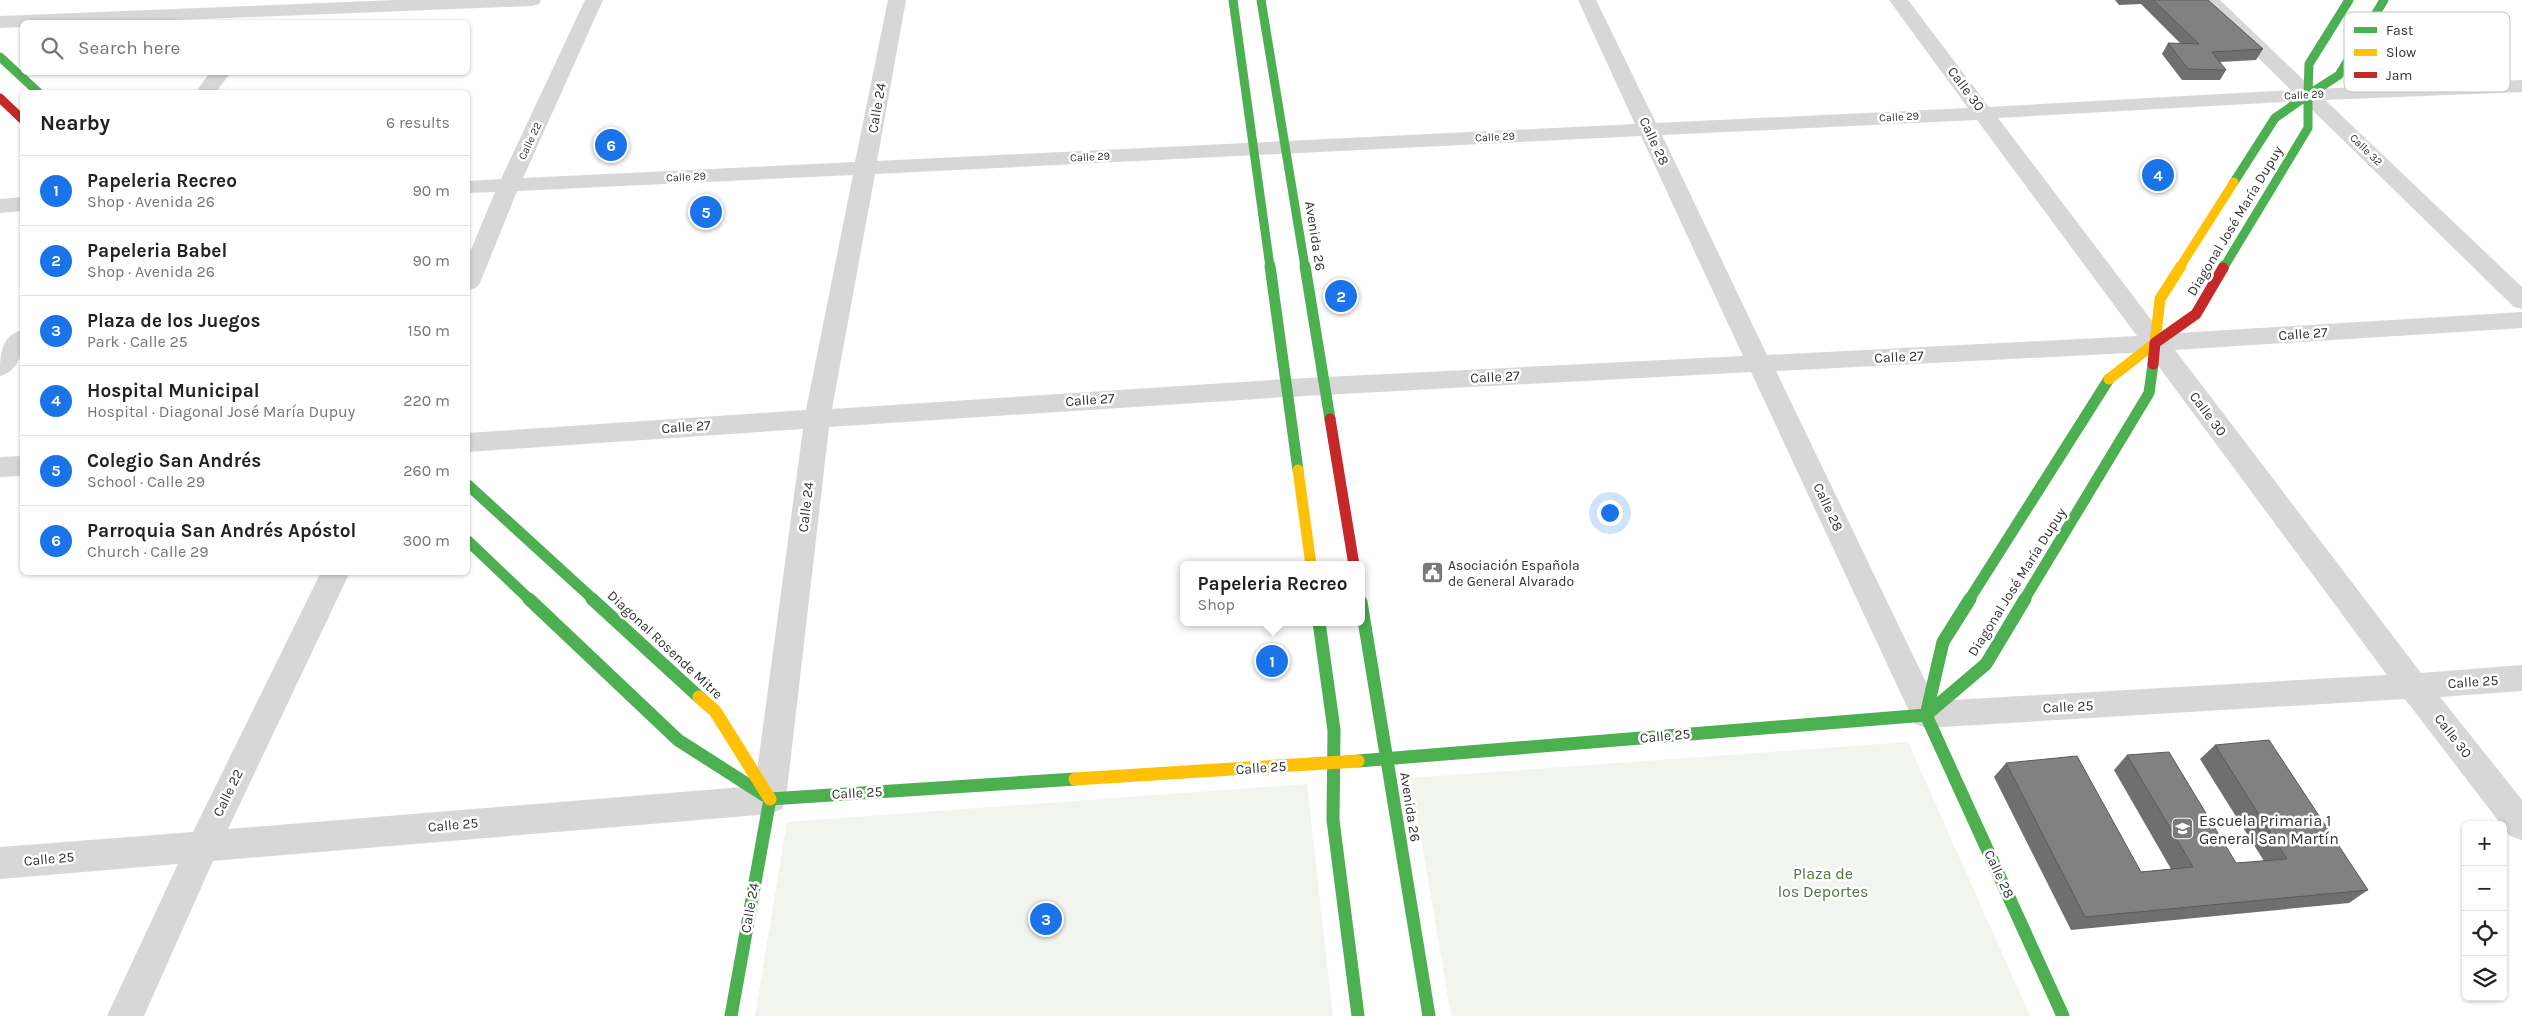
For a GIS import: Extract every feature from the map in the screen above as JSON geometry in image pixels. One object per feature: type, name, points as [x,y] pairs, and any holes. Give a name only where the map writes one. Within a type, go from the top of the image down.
[{"type":"main road","points":[[1232,0],[1310,561]]},
{"type":"main road","name":"Avenida 26","points":[[1261,0],[1353,561]]},
{"type":"main road","name":"Diagonal José María Dupuy","points":[[1926,715],[1943,642],[2111,376],[2196,314],[2308,128],[2309,64],[2349,0]]},
{"type":"main road","name":"Diagonal José María Dupuy","points":[[2377,12],[2384,0]]},
{"type":"main road","points":[[0,57],[36,90]]},
{"type":"main road","name":"Diagonal José María Dupuy","points":[[1926,715],[1986,664],[2149,393],[2160,299],[2275,118],[2340,75],[2344,68]]},
{"type":"main road","points":[[0,98],[20,117]]},
{"type":"main road","name":"Diagonal Rosende Mitre","points":[[470,487],[715,711],[770,799]]},
{"type":"main road","points":[[470,543],[678,740],[770,799]]},
{"type":"main road","points":[[1320,626],[1334,730],[1332,763],[1333,820],[1358,1016]]},
{"type":"main road","name":"Avenida 26","points":[[1365,626],[1429,1016]]},
{"type":"main road","name":"Calle 25","points":[[770,799],[1332,763],[1926,715]]},
{"type":"main road","name":"Calle 28","points":[[1926,715],[2063,1016]]},
{"type":"main road","name":"Calle 24","points":[[731,1016],[770,799]]},
{"type":"street","points":[[48,20],[532,0]]},
{"type":"street","name":"Calle 22","points":[[470,278],[594,0]]},
{"type":"street","name":"Calle 24","points":[[770,799],[817,418],[867,168],[897,0]]},
{"type":"street","name":"Calle 28","points":[[1587,0],[1926,715]]},
{"type":"street","name":"Calle 30","points":[[1898,0],[2413,686],[2522,825]]},
{"type":"street","name":"Calle 32","points":[[2209,0],[2522,301]]},
{"type":"street","points":[[0,22],[20,21]]},
{"type":"street","points":[[208,90],[219,75]]},
{"type":"street","name":"Calle 29","points":[[470,186],[1649,130],[2379,92]]},
{"type":"street","points":[[0,206],[20,204]]},
{"type":"street","name":"Calle 27","points":[[470,442],[1286,388],[2155,343],[2522,320]]},
{"type":"street","points":[[0,368],[20,341]]},
{"type":"street","points":[[0,467],[20,466]]},
{"type":"street","name":"Calle 22","points":[[125,1016],[203,846],[335,575]]},
{"type":"street","name":"Calle 25","points":[[1926,715],[2522,678]]},
{"type":"street","name":"Calle 25","points":[[0,863],[770,799]]},
{"type":"green space","name":"Plaza de los Deportes","points":[[1908,742],[2030,1016],[1451,1016],[1411,778]]},
{"type":"green space","points":[[1307,784],[1333,1016],[755,1016],[787,822]]},
{"type":"building","points":[[2153,0],[2208,0],[2263,49],[2212,52],[2226,70],[2188,69],[2168,43],[2199,44]]},
{"type":"building","points":[[2269,740],[2368,890],[2085,917],[2006,763],[2077,756],[2141,872],[2193,867],[2127,755],[2169,752],[2236,863],[2287,859],[2215,745]]},
{"type":"traffic: fast","points":[[1233,0],[1298,470]]},
{"type":"traffic: fast","points":[[1261,0],[1330,419]]},
{"type":"traffic: fast","points":[[2234,182],[2275,118],[2308,95],[2309,64],[2349,0]]},
{"type":"traffic: fast","points":[[2377,12],[2384,0]]},
{"type":"traffic: fast","points":[[0,57],[36,90]]},
{"type":"traffic: fast","points":[[2223,268],[2308,128],[2308,95],[2339,75],[2344,67]]},
{"type":"traffic: fast","points":[[1926,715],[1986,664],[2149,393],[2153,364]]},
{"type":"traffic: fast","points":[[1926,715],[1943,642],[2109,379]]},
{"type":"traffic: fast","points":[[470,487],[699,697]]},
{"type":"traffic: fast","points":[[470,543],[678,740],[764,795]]},
{"type":"traffic: fast","points":[[1320,626],[1334,730],[1333,820],[1358,1016]]},
{"type":"traffic: fast","points":[[1365,626],[1429,1016]]},
{"type":"traffic: fast","points":[[1926,715],[2063,1016]]},
{"type":"traffic: fast","points":[[1358,761],[1926,715]]},
{"type":"traffic: fast","points":[[770,799],[1075,779]]},
{"type":"traffic: fast","points":[[731,1016],[770,799]]},
{"type":"traffic: slow","points":[[2109,379],[2155,343],[2160,299],[2234,182]]},
{"type":"traffic: slow","points":[[1298,470],[1310,561]]},
{"type":"traffic: slow","points":[[699,697],[715,711],[770,799]]},
{"type":"traffic: slow","points":[[1075,779],[1358,761]]},
{"type":"traffic: jam","points":[[0,98],[20,117]]},
{"type":"traffic: jam","points":[[2153,364],[2155,343],[2196,314],[2223,268]]},
{"type":"traffic: jam","points":[[1330,419],[1353,561]]},
{"type":"place","name":"Parroquia San Andrés Apóstol","points":[[611,145]]},
{"type":"place","name":"Hospital Municipal","points":[[2158,175]]},
{"type":"place","name":"Colegio San Andrés","points":[[706,212]]},
{"type":"place","name":"Papeleria Babel","points":[[1341,296]]},
{"type":"place","name":"Asociación Española de General Alvarado","points":[[1432,573]]},
{"type":"place","name":"Papeleria Recreo","points":[[1272,661]]},
{"type":"place","name":"Escuela Primaria 1 General San Martín","points":[[2183,829]]},
{"type":"place","name":"Plaza de los Juegos","points":[[1046,919]]}]
